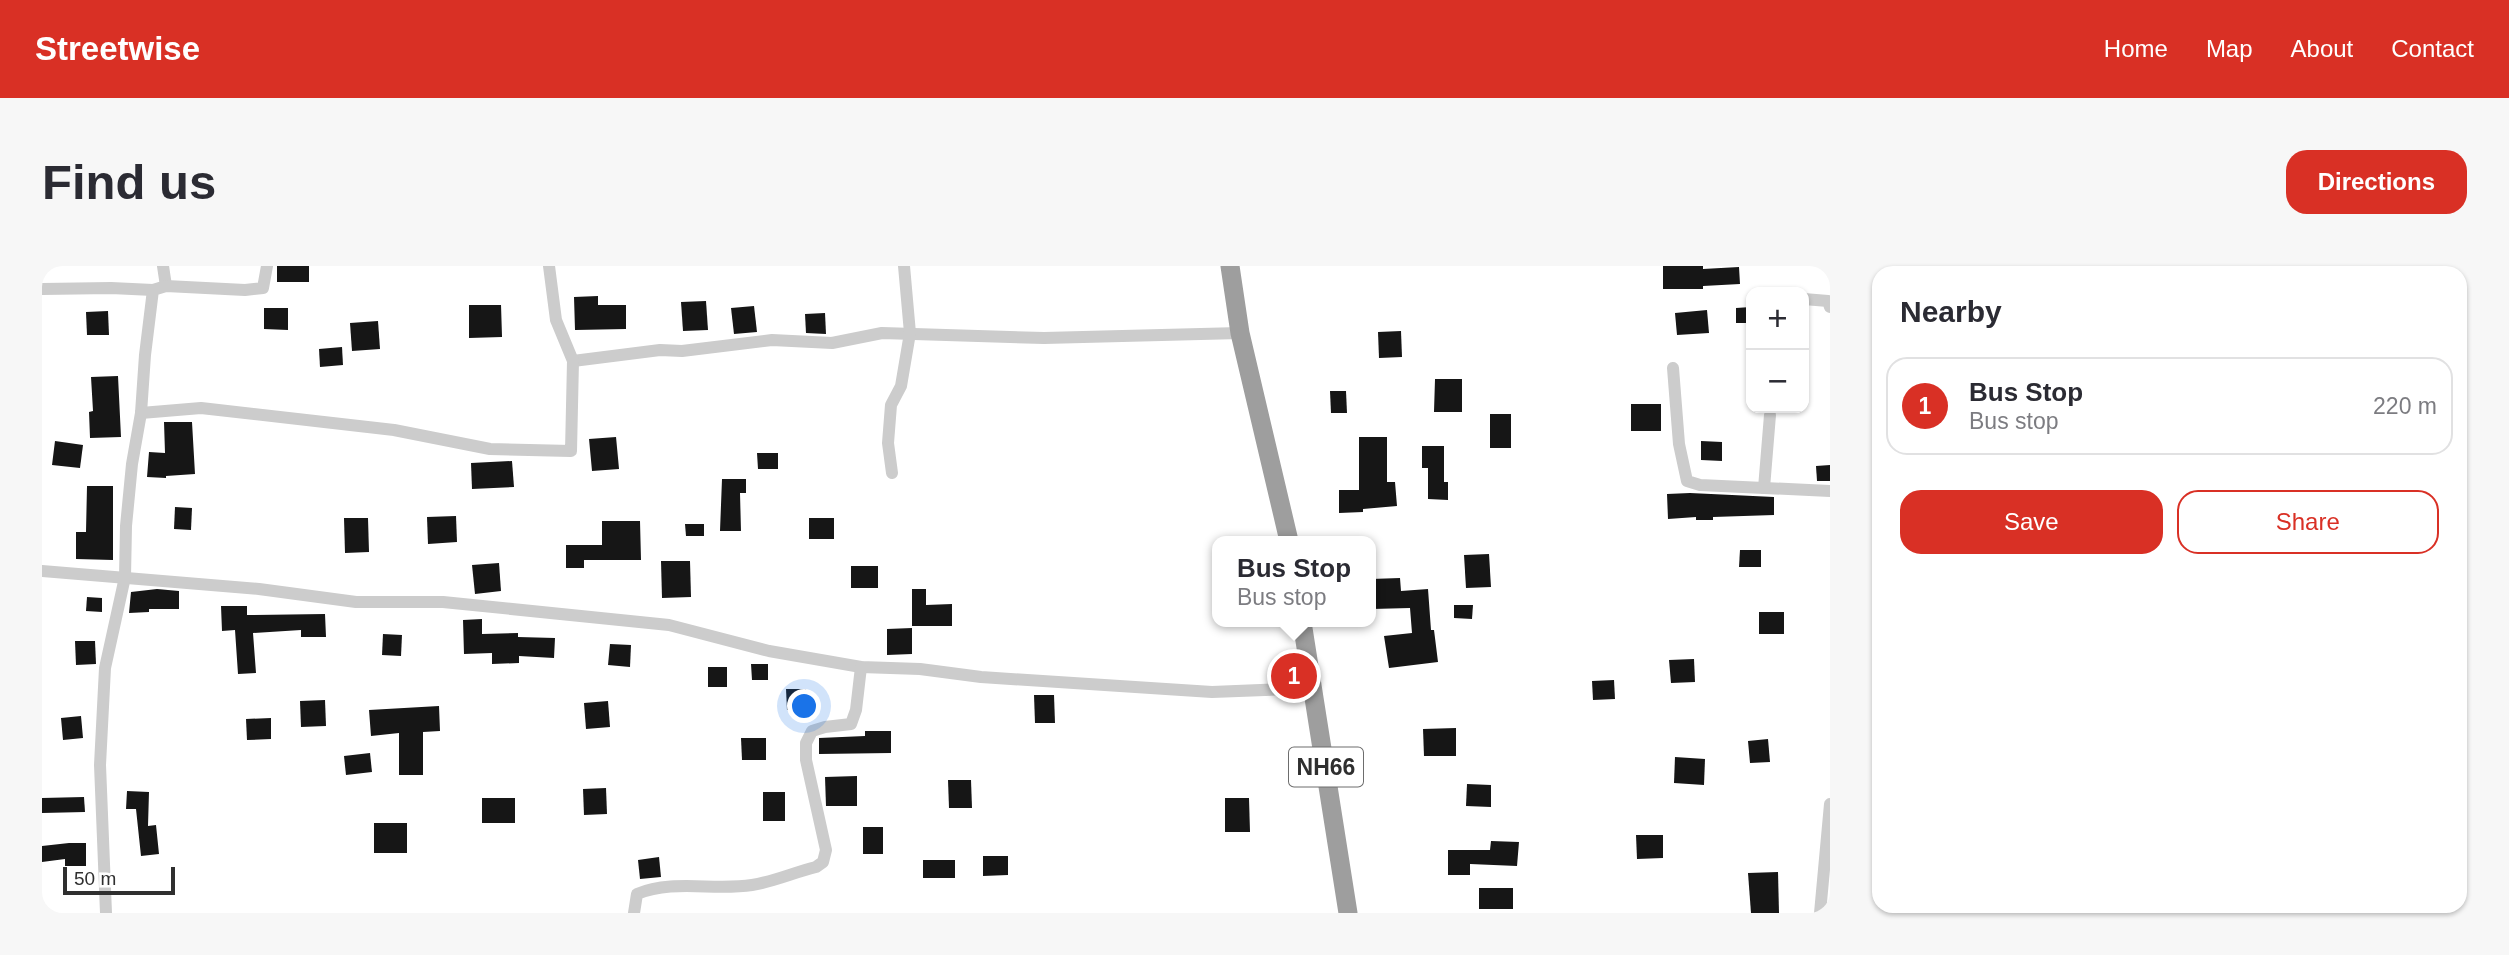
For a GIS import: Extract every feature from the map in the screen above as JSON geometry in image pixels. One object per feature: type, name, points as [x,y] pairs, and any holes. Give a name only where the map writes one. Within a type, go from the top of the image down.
[{"type":"highway","points":[[1230,266],[1240,333],[1288,536]]},
{"type":"highway","name":"NH66","points":[[1303,627],[1348,913]]},
{"type":"street","points":[[106,913],[100,765],[105,668],[125,577],[126,526],[132,464],[141,412],[145,355],[163,266]]},
{"type":"street","points":[[42,289],[263,288],[267,266]]},
{"type":"street","points":[[141,412],[201,408],[394,430],[490,449],[571,451],[573,361],[556,320],[549,266]]},
{"type":"street","points":[[892,473],[888,443],[891,405],[901,386],[910,333],[904,266]]},
{"type":"street","points":[[1809,299],[1828,301],[1830,307]]},
{"type":"street","points":[[573,361],[647,351],[682,351],[772,340],[832,343],[881,333],[1044,338],[1240,333]]},
{"type":"street","points":[[1673,368],[1679,444],[1687,481],[1700,485],[1830,491]]},
{"type":"street","points":[[1765,488],[1770,415]]},
{"type":"street","points":[[42,571],[259,589],[356,602],[443,602],[668,625],[769,651],[862,667],[920,669],[981,677],[1212,692],[1313,688]]},
{"type":"street","points":[[634,913],[637,894],[648,890],[687,886],[753,885],[816,867],[823,862],[826,850],[806,760],[806,743],[812,731],[851,724],[856,710],[862,667]]},
{"type":"street","points":[[1820,913],[1830,804]]},
{"type":"building","points":[[277,266],[309,266],[309,282],[277,282]]},
{"type":"building","points":[[1663,266],[1703,266],[1703,269],[1739,267],[1740,284],[1703,286],[1703,289],[1663,289]]},
{"type":"building","points":[[598,296],[598,305],[626,305],[626,329],[575,330],[574,297]]},
{"type":"building","points":[[706,301],[708,330],[683,331],[681,302]]},
{"type":"building","points":[[469,305],[501,305],[502,337],[469,338]]},
{"type":"building","points":[[754,306],[757,332],[734,334],[731,308]]},
{"type":"building","points":[[1746,307],[1746,323],[1736,323],[1736,308]]},
{"type":"building","points":[[264,308],[288,308],[288,330],[264,329]]},
{"type":"building","points":[[1707,310],[1709,333],[1677,335],[1675,313]]},
{"type":"building","points":[[108,311],[109,335],[87,335],[86,312]]},
{"type":"building","points":[[825,313],[826,334],[806,333],[805,314]]},
{"type":"building","points":[[378,321],[380,349],[352,351],[350,323]]},
{"type":"building","points":[[1401,331],[1402,357],[1379,358],[1378,332]]},
{"type":"building","points":[[342,347],[343,365],[320,367],[319,349]]},
{"type":"building","points":[[118,376],[121,437],[90,438],[89,412],[93,411],[91,377]]},
{"type":"building","points":[[1435,379],[1462,379],[1462,412],[1434,412]]},
{"type":"building","points":[[1330,391],[1346,391],[1347,413],[1331,413]]},
{"type":"building","points":[[1631,404],[1661,404],[1661,431],[1631,431]]},
{"type":"building","points":[[1490,414],[1511,414],[1511,448],[1490,448]]},
{"type":"building","points":[[164,422],[192,422],[195,474],[166,478],[147,477],[149,452],[165,453]]},
{"type":"building","points":[[616,437],[619,469],[592,471],[589,439]]},
{"type":"building","points":[[1359,437],[1387,437],[1387,482],[1395,482],[1397,506],[1339,513],[1339,490],[1359,490]]},
{"type":"building","points":[[55,441],[83,445],[80,468],[52,465]]},
{"type":"building","points":[[1701,441],[1722,442],[1722,461],[1701,460]]},
{"type":"building","points":[[1422,446],[1444,446],[1444,482],[1448,482],[1448,500],[1428,499],[1428,468],[1422,468]]},
{"type":"building","points":[[757,453],[778,453],[778,469],[758,469]]},
{"type":"building","points":[[512,461],[514,487],[472,489],[471,463]]},
{"type":"building","points":[[1830,465],[1830,481],[1817,481],[1816,466]]},
{"type":"building","points":[[722,479],[746,479],[746,493],[740,493],[741,531],[720,531]]},
{"type":"building","points":[[87,486],[113,486],[113,560],[76,559],[76,532],[86,532]]},
{"type":"building","points":[[1667,494],[1774,497],[1774,515],[1713,517],[1713,520],[1696,520],[1696,517],[1668,519]]},
{"type":"building","points":[[175,507],[192,508],[191,530],[174,529]]},
{"type":"building","points":[[456,516],[457,542],[428,544],[427,517]]},
{"type":"building","points":[[344,518],[368,518],[369,552],[345,553]]},
{"type":"building","points":[[809,518],[834,518],[834,539],[809,539]]},
{"type":"building","points":[[602,521],[640,521],[641,560],[584,560],[584,568],[566,568],[566,545],[602,545]]},
{"type":"building","points":[[685,524],[704,524],[704,536],[686,536]]},
{"type":"building","points":[[1740,550],[1761,550],[1761,567],[1739,567]]},
{"type":"building","points":[[1489,554],[1491,587],[1466,588],[1464,555]]},
{"type":"building","points":[[661,561],[690,561],[691,597],[662,598]]},
{"type":"building","points":[[499,563],[501,591],[475,594],[472,565]]},
{"type":"building","points":[[851,566],[878,566],[878,588],[851,588]]},
{"type":"building","points":[[1400,578],[1401,591],[1428,589],[1431,630],[1434,630],[1438,662],[1389,668],[1384,636],[1412,633],[1410,608],[1376,609],[1376,579]]},
{"type":"building","points":[[157,589],[179,591],[179,609],[149,609],[149,612],[129,613],[131,592]]},
{"type":"building","points":[[912,589],[926,589],[926,605],[952,604],[952,626],[912,626]]},
{"type":"building","points":[[87,597],[102,598],[102,612],[86,611]]},
{"type":"building","points":[[1454,605],[1473,605],[1472,619],[1454,618]]},
{"type":"building","points":[[221,606],[247,606],[247,615],[325,614],[326,637],[301,637],[301,630],[253,633],[256,673],[238,674],[235,630],[222,631]]},
{"type":"building","points":[[1759,612],[1784,612],[1784,634],[1759,634]]},
{"type":"building","points":[[482,619],[482,634],[518,633],[518,637],[555,638],[554,658],[519,656],[519,663],[492,664],[492,653],[464,654],[463,620]]},
{"type":"building","points":[[912,628],[912,654],[887,655],[887,629]]},
{"type":"building","points":[[383,634],[402,635],[401,656],[382,655]]},
{"type":"building","points":[[75,641],[95,641],[96,664],[76,665]]},
{"type":"building","points":[[610,644],[631,645],[630,667],[608,665]]},
{"type":"building","points":[[1694,659],[1695,682],[1671,683],[1669,660]]},
{"type":"building","points":[[751,664],[768,664],[768,680],[752,680]]},
{"type":"building","points":[[708,667],[727,667],[727,687],[708,687]]},
{"type":"building","points":[[1614,680],[1615,699],[1593,700],[1592,681]]},
{"type":"building","points":[[786,689],[806,689],[807,709],[787,710]]},
{"type":"building","points":[[1034,695],[1054,695],[1055,723],[1035,723]]},
{"type":"building","points":[[325,700],[326,726],[301,727],[300,701]]},
{"type":"building","points":[[608,701],[610,727],[586,729],[584,703]]},
{"type":"building","points":[[439,706],[440,731],[423,732],[423,775],[399,775],[399,733],[371,736],[369,710]]},
{"type":"building","points":[[81,716],[83,738],[63,740],[61,718]]},
{"type":"building","points":[[271,718],[271,739],[247,740],[246,719]]},
{"type":"building","points":[[1456,728],[1456,756],[1424,756],[1423,729]]},
{"type":"building","points":[[865,731],[891,731],[891,753],[819,754],[819,738],[865,736]]},
{"type":"building","points":[[741,738],[766,738],[766,760],[742,760]]},
{"type":"building","points":[[1768,739],[1770,762],[1750,763],[1748,741]]},
{"type":"building","points":[[370,753],[372,772],[346,775],[344,756]]},
{"type":"building","points":[[1675,757],[1705,759],[1704,785],[1674,783]]},
{"type":"building","points":[[857,776],[857,806],[826,806],[825,777]]},
{"type":"building","points":[[948,780],[971,780],[972,808],[949,808]]},
{"type":"building","points":[[1467,784],[1491,785],[1491,807],[1466,806]]},
{"type":"building","points":[[606,788],[607,814],[584,815],[583,789]]},
{"type":"building","points":[[127,791],[149,792],[148,826],[156,825],[159,854],[141,856],[136,809],[126,809]]},
{"type":"building","points":[[763,792],[785,792],[785,821],[763,821]]},
{"type":"building","points":[[84,797],[85,812],[42,813],[42,798]]},
{"type":"building","points":[[482,798],[515,798],[515,823],[482,823]]},
{"type":"building","points":[[1225,798],[1249,798],[1250,832],[1225,832]]},
{"type":"building","points":[[374,823],[407,823],[407,853],[374,853]]},
{"type":"building","points":[[863,827],[883,827],[883,854],[863,854]]},
{"type":"building","points":[[1636,835],[1663,835],[1663,858],[1637,859]]},
{"type":"building","points":[[1491,841],[1519,842],[1517,866],[1470,864],[1470,875],[1448,875],[1448,850],[1490,850]]},
{"type":"building","points":[[86,843],[86,866],[65,866],[65,859],[42,862],[42,846]]},
{"type":"building","points":[[983,856],[1008,856],[1008,875],[983,876]]},
{"type":"building","points":[[659,857],[661,877],[640,879],[638,860]]},
{"type":"building","points":[[923,860],[955,860],[955,878],[923,878]]},
{"type":"building","points":[[1778,872],[1779,913],[1751,913],[1748,873]]},
{"type":"building","points":[[1479,888],[1513,888],[1513,909],[1479,909]]},
{"type":"place","name":"Bus Stop","points":[[1294,676]]}]
